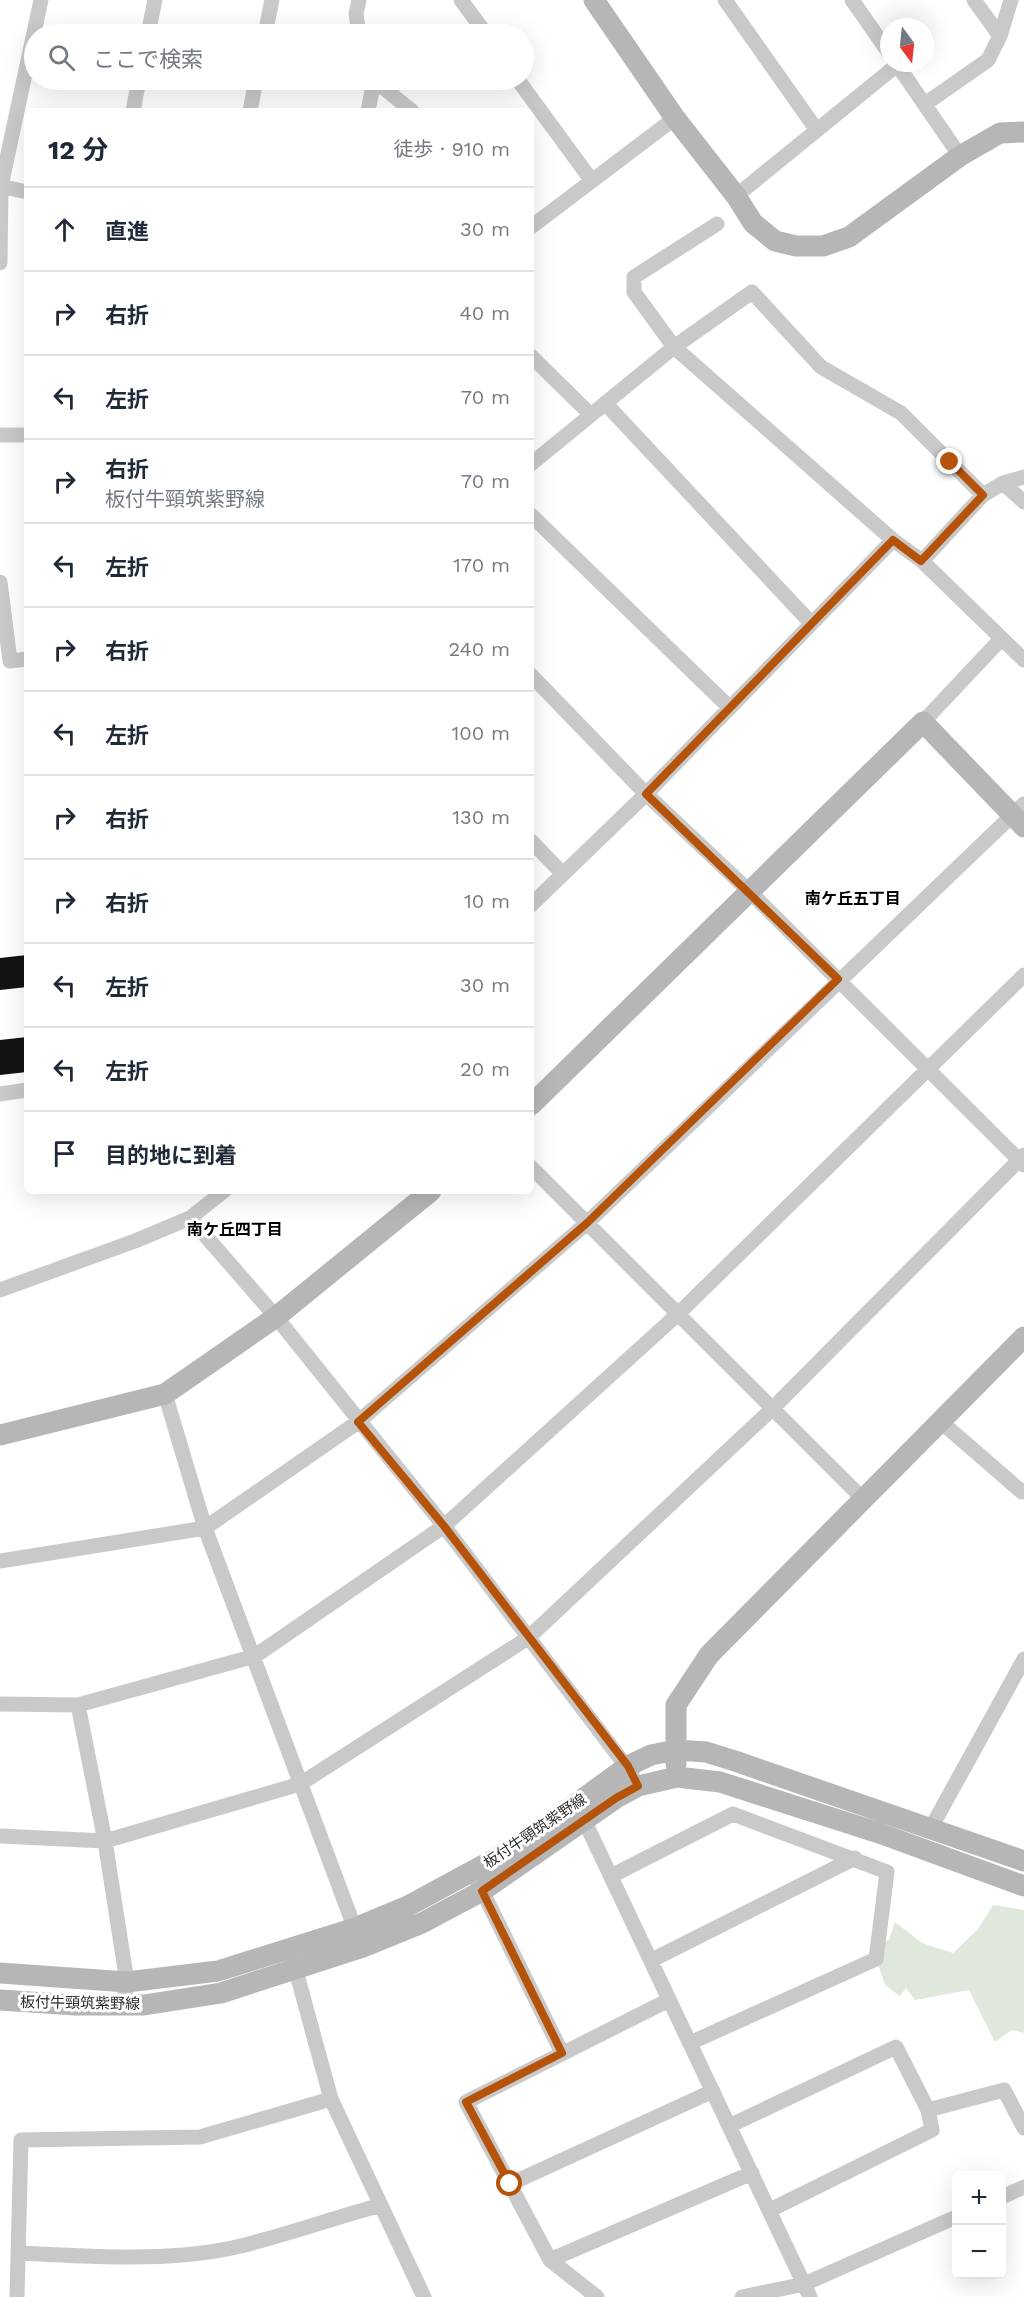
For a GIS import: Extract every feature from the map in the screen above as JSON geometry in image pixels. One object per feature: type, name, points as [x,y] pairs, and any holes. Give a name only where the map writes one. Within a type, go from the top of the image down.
[{"type":"street","points":[[36,24],[41,0]]},
{"type":"street","points":[[150,24],[155,0]]},
{"type":"street","points":[[267,24],[272,0]]},
{"type":"street","points":[[358,0],[358,24]]},
{"type":"street","points":[[594,0],[675,118],[736,196],[753,223],[775,241],[796,246],[823,246],[849,237],[960,156],[1000,133],[1024,132]]},
{"type":"street","points":[[725,0],[816,129]]},
{"type":"street","points":[[852,0],[880,41]]},
{"type":"street","points":[[974,0],[1000,36]]},
{"type":"street","points":[[924,104],[988,60],[1000,36],[1011,0]]},
{"type":"street","points":[[469,3],[481,24]]},
{"type":"street","points":[[736,196],[881,72]]},
{"type":"street","points":[[902,72],[960,156]]},
{"type":"street","points":[[0,263],[0,186],[24,77]]},
{"type":"street","points":[[134,108],[137,90]]},
{"type":"street","points":[[251,108],[254,90]]},
{"type":"street","points":[[369,108],[372,90]]},
{"type":"street","points":[[386,90],[408,108]]},
{"type":"street","points":[[525,90],[592,181]]},
{"type":"street","points":[[534,225],[675,118]]},
{"type":"street","points":[[0,186],[24,191]]},
{"type":"street","points":[[717,224],[634,277],[634,292],[674,347],[893,540],[921,561],[1024,660]]},
{"type":"street","points":[[534,462],[674,347],[752,292],[821,367],[901,414],[983,495]]},
{"type":"street","points":[[534,359],[591,415]]},
{"type":"street","points":[[605,404],[811,623]]},
{"type":"street","points":[[0,435],[24,435]]},
{"type":"street","points":[[921,561],[983,495],[1003,483],[1024,477]]},
{"type":"street","points":[[1003,483],[1024,502]]},
{"type":"street","points":[[534,518],[730,708]]},
{"type":"street","points":[[534,902],[646,794],[893,540]]},
{"type":"street","points":[[0,582],[10,661],[24,659]]},
{"type":"street","points":[[534,1102],[923,722],[1001,639]]},
{"type":"street","points":[[0,1836],[105,1841],[300,1784],[528,1638],[772,1409],[1022,1160],[749,891],[646,794],[534,678]]},
{"type":"street","points":[[0,1561],[205,1528],[358,1422],[587,1223],[838,979],[1020,815],[923,722]]},
{"type":"street","points":[[534,844],[563,874]]},
{"type":"street","points":[[0,1704],[78,1705],[255,1656],[444,1526],[678,1314],[1024,975]]},
{"type":"street","points":[[0,1094],[24,1090]]},
{"type":"street","points":[[534,1170],[862,1498]]},
{"type":"street","points":[[0,1290],[135,1241],[190,1218],[220,1194]]},
{"type":"street","points":[[0,1435],[165,1394],[276,1317],[427,1194]]},
{"type":"street","points":[[190,1218],[276,1317],[358,1422],[444,1526],[628,1766],[638,1786]]},
{"type":"street","points":[[677,1777],[676,1705],[709,1655],[1024,1337]]},
{"type":"street","points":[[165,1394],[205,1528],[359,1937]]},
{"type":"street","points":[[940,1421],[1023,1492]]},
{"type":"street","points":[[931,1828],[1024,1659]]},
{"type":"street","points":[[78,1705],[105,1841],[127,1982],[123,2005]]},
{"type":"street","name":"板付牛頸筑紫野線","points":[[477,1882],[515,1848],[628,1766],[651,1755],[676,1750],[706,1752],[735,1761],[1024,1860]]},
{"type":"street","name":"板付牛頸筑紫野線","points":[[0,2000],[144,2005],[221,1993],[292,1959],[359,1937],[408,1906],[477,1882],[585,1822],[616,1798],[638,1786],[677,1777],[720,1782],[1022,1880]]},
{"type":"street","points":[[611,1876],[733,1814],[855,1858],[887,1872],[876,1959],[690,2043]]},
{"type":"street","points":[[585,1822],[807,2290]]},
{"type":"street","points":[[652,1960],[855,1858]]},
{"type":"street","points":[[477,1882],[562,2053]]},
{"type":"street","points":[[292,1959],[331,2099],[424,2297]]},
{"type":"street","name":"板付牛頸筑紫野線","points":[[0,1973],[127,1982],[292,1959]]},
{"type":"street","points":[[597,2297],[549,2260],[466,2102],[669,2000]]},
{"type":"street","points":[[729,2126],[896,2047],[928,2110],[932,2130],[770,2210]]},
{"type":"street","points":[[928,2110],[1004,2090],[1024,2128]]},
{"type":"street","points":[[510,2184],[713,2091]]},
{"type":"street","points":[[16,2297],[21,2140],[200,2137],[331,2099]]},
{"type":"street","points":[[549,2260],[752,2173]]},
{"type":"street","points":[[1006,2195],[1024,2187]]},
{"type":"street","points":[[18,2253],[121,2256],[169,2254],[239,2246],[381,2205]]},
{"type":"street","points":[[742,2297],[807,2290],[952,2219]]},
{"type":"shaded area","points":[[993,1905],[1024,1910],[1024,2033],[1012,2030],[995,2042],[969,1990],[915,2000],[906,1988],[900,1996],[885,1985],[871,1942],[889,1940],[895,1922],[922,1943],[953,1953],[978,1929]]},
{"type":"building","points":[[24,955],[24,987],[0,990],[0,958]]},
{"type":"building","points":[[24,1037],[24,1072],[0,1075],[0,1040]]},
{"type":"district","name":"南ケ丘五丁目","points":[[853,898]]},
{"type":"district","name":"南ケ丘四丁目","points":[[235,1229]]},
{"type":"route","points":[[510,2184],[466,2102],[562,2053],[482,1891],[585,1822],[616,1798],[638,1786],[628,1766],[444,1526],[358,1422],[587,1223],[838,979],[646,794],[893,540],[921,561],[983,495],[950,462]]}]
